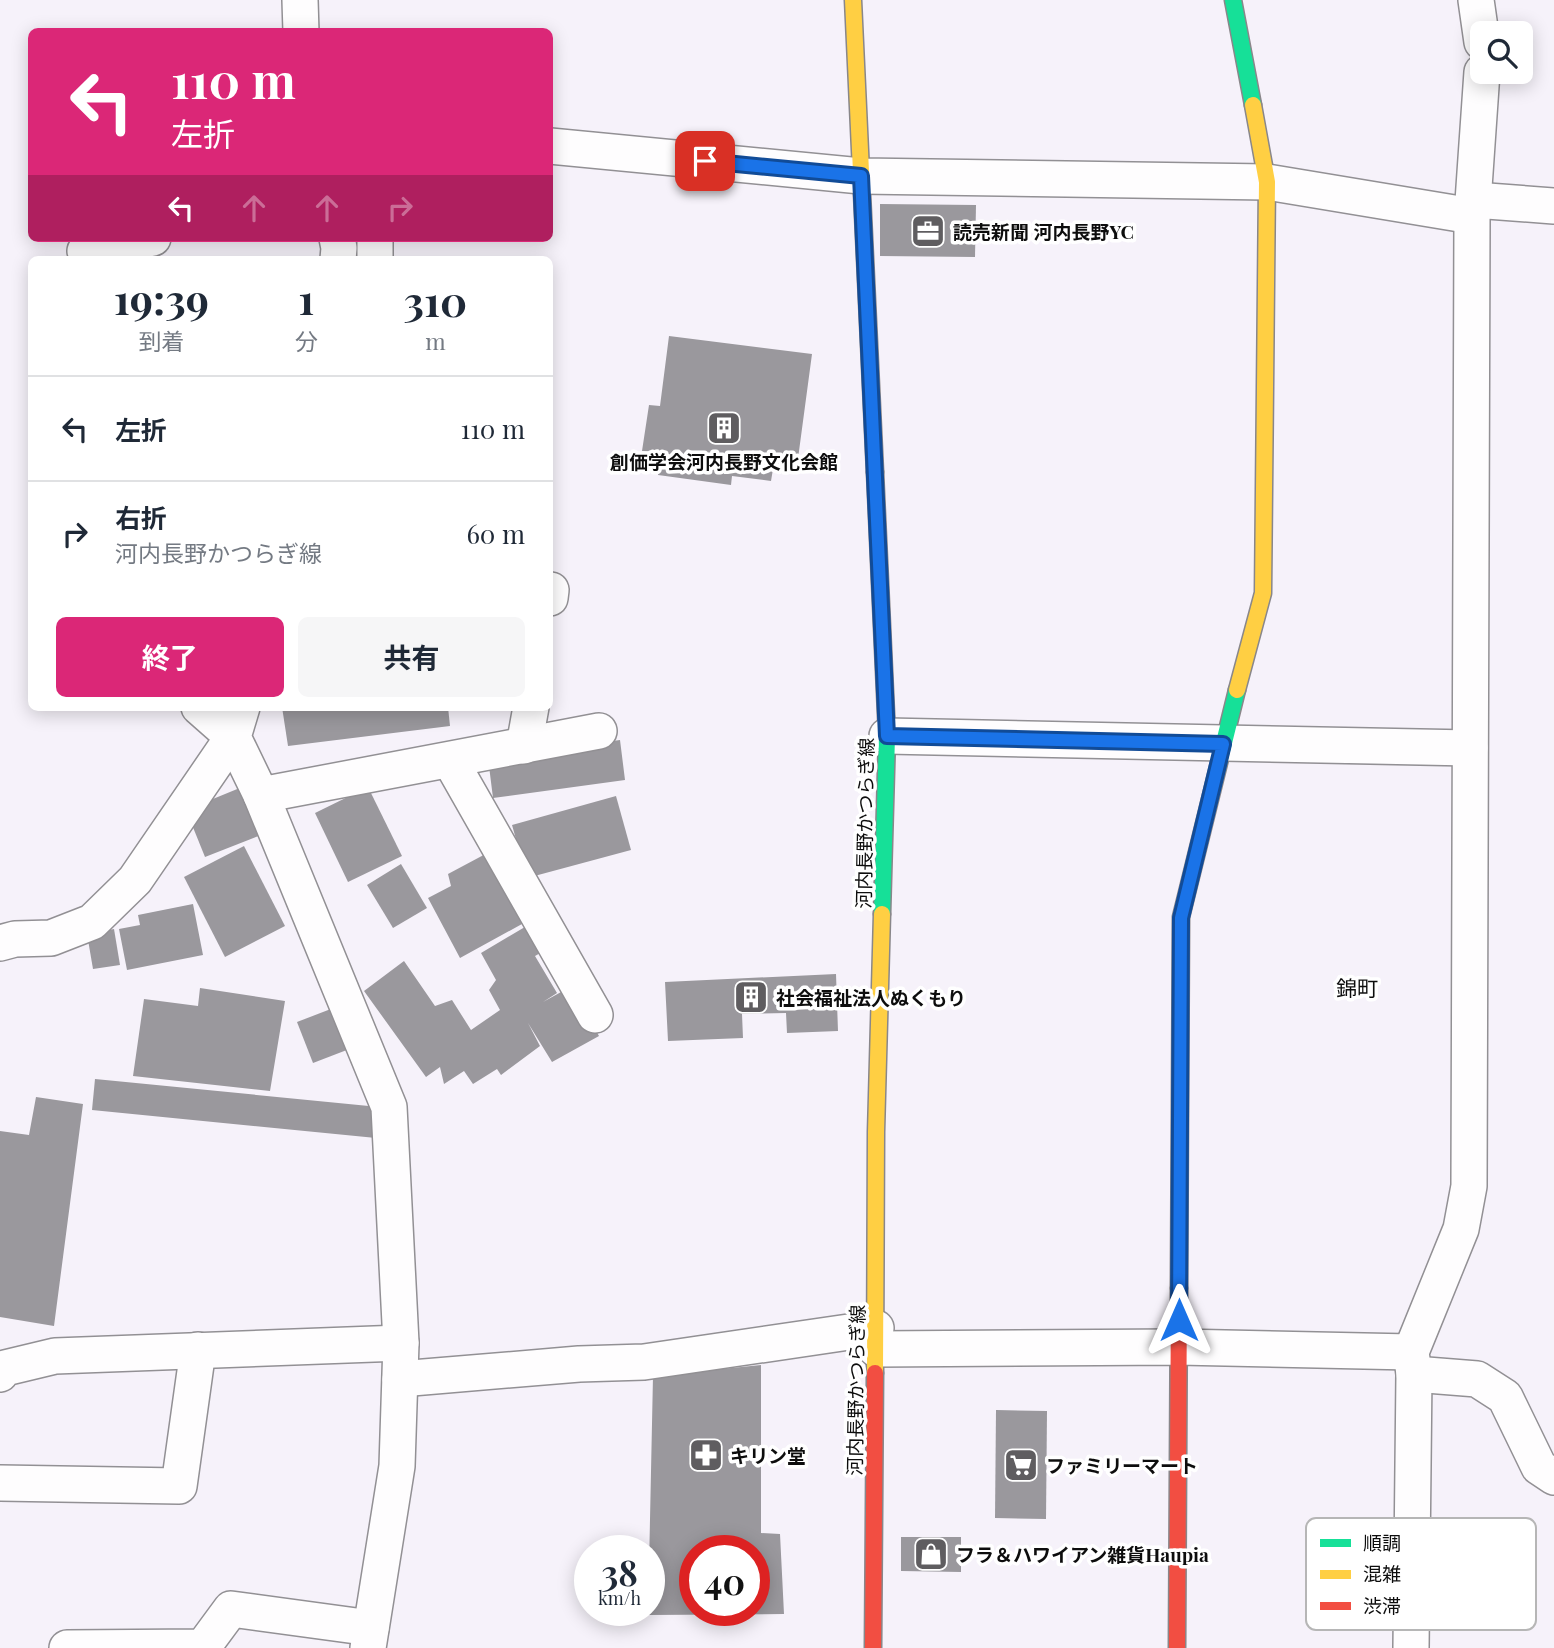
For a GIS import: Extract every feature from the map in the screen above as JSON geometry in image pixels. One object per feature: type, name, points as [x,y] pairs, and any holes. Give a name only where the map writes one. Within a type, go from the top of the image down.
[{"type":"street","points":[[300,0],[301,28]]},
{"type":"street","name":"河内長野かつらぎ線","points":[[853,0],[887,736],[876,1132],[873,1648]]},
{"type":"street","points":[[1177,1648],[1181,918],[1263,593],[1267,182],[1233,0]]},
{"type":"street","points":[[1476,0],[1479,21]]},
{"type":"street","points":[[1412,1518],[1413,1363],[1461,1229],[1469,1186],[1473,208],[1481,84]]},
{"type":"street","points":[[553,146],[861,176],[1267,182],[1473,208],[1554,206]]},
{"type":"street","points":[[85,251],[132,242]]},
{"type":"street","points":[[209,711],[238,722]]},
{"type":"street","points":[[524,746],[530,711]]},
{"type":"street","points":[[67,1648],[203,1647],[231,1609],[369,1638],[397,1466],[401,1343],[389,1107],[261,795],[238,722]]},
{"type":"street","points":[[0,943],[15,939],[51,938],[92,922],[135,880],[238,722]]},
{"type":"street","points":[[261,795],[598,731]]},
{"type":"street","points":[[887,736],[1470,748]]},
{"type":"street","points":[[450,760],[595,1015]]},
{"type":"street","points":[[400,1379],[579,1364],[645,1362],[876,1338],[1179,1347],[1413,1363],[1477,1379],[1505,1397],[1539,1467],[1554,1477]]},
{"type":"street","points":[[0,1374],[5,1368],[55,1356],[401,1343]]},
{"type":"street","points":[[0,1483],[179,1486],[198,1350]]},
{"type":"street","points":[[1411,1630],[1411,1648]]},
{"type":"building","name":"読売新聞 河内長野YC","points":[[880,204],[976,205],[975,257],[880,256]]},
{"type":"building","name":"創価学会河内長野文化会館","points":[[669,336],[812,354],[797,466],[774,463],[771,481],[732,476],[731,485],[658,475],[661,453],[642,451],[649,405],[660,406]]},
{"type":"building","points":[[283,711],[448,711],[450,726],[288,746]]},
{"type":"building","points":[[620,740],[625,780],[493,798],[488,758]]},
{"type":"building","points":[[247,785],[266,833],[205,857],[186,810]]},
{"type":"building","points":[[368,787],[402,856],[348,882],[315,813]]},
{"type":"building","points":[[616,796],[631,850],[527,878],[512,825]]},
{"type":"building","points":[[244,846],[285,926],[225,957],[184,877]]},
{"type":"building","points":[[493,850],[531,919],[460,958],[428,898],[451,886],[448,874]]},
{"type":"building","points":[[401,864],[427,908],[393,928],[367,885]]},
{"type":"building","points":[[193,904],[203,955],[127,970],[119,929],[140,925],[138,915]]},
{"type":"building","points":[[535,921],[551,947],[535,956],[557,993],[543,1002],[572,986],[599,1036],[552,1062],[528,1023],[540,1046],[501,1075],[497,1069],[473,1084],[464,1071],[444,1084],[440,1067],[426,1077],[364,991],[404,961],[435,1006],[452,1000],[471,1030],[500,1010],[489,990],[496,980],[481,953]]},
{"type":"building","points":[[114,929],[120,965],[93,969],[87,934]]},
{"type":"building","name":"社会福祉法人ぬくもり","points":[[836,974],[838,1031],[787,1033],[786,1013],[742,1014],[743,1038],[668,1041],[665,982]]},
{"type":"building","points":[[200,988],[285,1001],[270,1091],[133,1076],[144,999],[198,1006]]},
{"type":"building","points":[[336,1007],[352,1048],[313,1063],[297,1022]]},
{"type":"building","points":[[95,1079],[379,1107],[376,1138],[92,1110]]},
{"type":"building","points":[[36,1097],[83,1104],[54,1326],[0,1317],[0,1131],[29,1135]]},
{"type":"building","name":"キリン堂","points":[[761,1365],[761,1533],[780,1534],[784,1614],[770,1614],[770,1535],[679,1535],[679,1615],[665,1615],[665,1535],[650,1535],[653,1376]]},
{"type":"building","name":"ファミリーマート","points":[[996,1410],[1047,1411],[1046,1519],[995,1518]]},
{"type":"building","name":"フラ＆ハワイアン雑貨Haupia","points":[[901,1537],[961,1537],[961,1572],[901,1571]]},
{"type":"traffic: fast","points":[[1233,0],[1253,105]]},
{"type":"traffic: fast","points":[[875,472],[887,736],[882,914]]},
{"type":"traffic: fast","points":[[1179,1288],[1181,917],[1237,690]]},
{"type":"traffic: slow","points":[[853,0],[875,472]]},
{"type":"traffic: slow","points":[[1237,690],[1263,593],[1267,182],[1253,105]]},
{"type":"traffic: slow","points":[[875,1373],[876,1132],[882,914]]},
{"type":"traffic: jam","points":[[1177,1648],[1179,1288]]},
{"type":"traffic: jam","points":[[873,1648],[875,1373]]},
{"type":"place","name":"読売新聞 河内長野YC","points":[[928,231]]},
{"type":"place","name":"創価学会河内長野文化会館","points":[[724,428]]},
{"type":"place","name":"社会福祉法人ぬくもり","points":[[751,997]]},
{"type":"place","name":"キリン堂","points":[[706,1455]]},
{"type":"place","name":"ファミリーマート","points":[[1021,1465]]},
{"type":"place","name":"フラ＆ハワイアン雑貨Haupia","points":[[931,1554]]},
{"type":"district","name":"錦町","points":[[1357,987]]},
{"type":"route","points":[[705,161],[861,176],[887,736],[1223,744],[1181,918],[1179,1320]]}]
